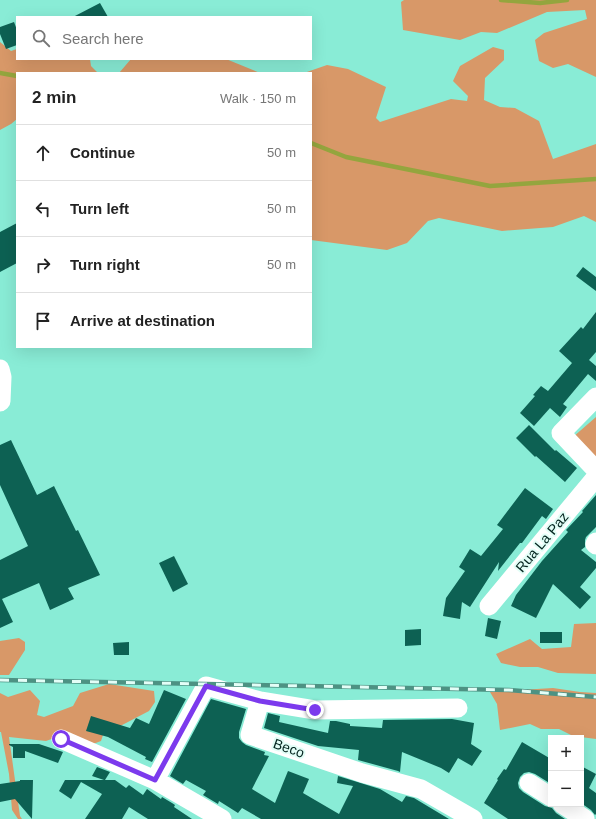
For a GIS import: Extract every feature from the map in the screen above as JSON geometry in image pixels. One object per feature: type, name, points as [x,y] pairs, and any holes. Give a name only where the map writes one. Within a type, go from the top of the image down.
[{"type":"street","points":[[0,370],[2,377],[0,402]]},
{"type":"street","points":[[596,397],[561,433],[596,470]]},
{"type":"street","name":"Rua La Paz","points":[[489,606],[596,477]]},
{"type":"street","points":[[155,780],[206,686],[260,701],[315,710],[458,708]]},
{"type":"street","name":"Beco","points":[[260,701],[250,735],[362,773],[421,789],[472,819]]},
{"type":"street","points":[[61,739],[155,780],[222,819]]},
{"type":"street","points":[[529,783],[548,795]]},
{"type":"street","points":[[567,807],[585,819]]},
{"type":"shaded area","points":[[404,0],[596,0],[596,77],[568,64],[553,68],[539,61],[535,40],[544,33],[587,19],[585,10],[547,12],[497,33],[481,32],[460,40],[403,30],[401,2]]},
{"type":"shaded area","points":[[0,42],[11,51],[16,49],[16,60],[90,60],[91,66],[97,72],[16,72],[16,120],[0,130]]},
{"type":"shaded area","points":[[493,47],[504,50],[504,60],[485,78],[484,100],[500,107],[515,108],[539,121],[553,159],[596,144],[596,222],[584,216],[553,227],[502,231],[439,218],[428,221],[407,243],[387,250],[312,240],[312,72],[307,72],[327,65],[348,69],[386,87],[376,118],[380,122],[451,99],[467,101],[468,96],[453,81],[460,66]]},
{"type":"shaded area","points":[[130,60],[228,60],[258,72],[120,72]]},
{"type":"shaded area","points":[[596,417],[596,461],[573,437]]},
{"type":"shaded area","points":[[596,623],[596,674],[558,673],[538,667],[520,667],[501,663],[496,654],[530,639],[542,649],[571,647],[574,624]]},
{"type":"shaded area","points":[[19,638],[25,642],[25,650],[9,675],[0,675],[0,641]]},
{"type":"shaded area","points":[[109,684],[154,691],[155,702],[149,711],[103,735],[101,741],[85,747],[60,736],[46,741],[9,737],[20,816],[22,819],[18,819],[12,810],[9,774],[0,732],[0,693],[8,697],[30,690],[40,701],[37,715],[44,717],[73,706],[80,693]]},
{"type":"shaded area","points":[[553,688],[596,693],[596,739],[584,737],[584,735],[571,735],[559,729],[541,729],[530,724],[500,730],[497,704],[490,692]]},
{"type":"building","points":[[100,3],[107,16],[75,16]]},
{"type":"building","points":[[14,22],[16,27],[16,45],[6,49],[0,34],[0,27]]},
{"type":"building","points":[[16,224],[16,264],[0,272],[0,232]]},
{"type":"building","points":[[583,267],[596,277],[596,291],[576,276]]},
{"type":"building","points":[[596,312],[596,352],[589,360],[596,366],[596,381],[588,374],[563,404],[567,407],[560,417],[550,408],[534,426],[520,413],[535,396],[533,395],[541,386],[548,391],[572,363],[559,351],[581,327],[583,329]]},
{"type":"building","points":[[529,425],[555,451],[556,450],[577,468],[565,482],[536,456],[535,457],[516,438]]},
{"type":"building","points":[[11,440],[37,495],[54,486],[100,575],[68,588],[74,599],[50,610],[39,583],[2,599],[13,622],[0,628],[0,560],[28,546],[0,485],[0,445]]},
{"type":"building","points":[[525,488],[553,509],[546,519],[542,516],[522,543],[520,543],[498,571],[499,562],[470,607],[462,602],[460,619],[443,616],[446,598],[465,571],[459,567],[470,549],[481,556],[503,529],[497,525]]},
{"type":"building","points":[[596,495],[596,527],[586,537],[585,547],[581,550],[596,562],[596,568],[580,587],[591,597],[580,609],[553,584],[536,618],[511,606],[516,595],[542,561],[568,532],[566,530]]},
{"type":"building","points":[[174,556],[188,584],[173,592],[159,563]]},
{"type":"building","points":[[488,618],[501,621],[497,639],[485,636]]},
{"type":"building","points":[[421,629],[421,645],[405,646],[405,630]]},
{"type":"building","points":[[540,632],[562,632],[562,643],[540,643]]},
{"type":"building","points":[[129,642],[129,655],[114,655],[113,643]]},
{"type":"building","points":[[164,690],[186,699],[152,762],[145,759],[146,757],[108,737],[86,731],[91,716],[130,728],[136,718],[149,724]]},
{"type":"building","points":[[211,699],[246,709],[239,732],[239,738],[246,745],[265,752],[264,755],[269,756],[252,789],[275,803],[288,771],[309,779],[303,793],[339,814],[353,786],[337,783],[338,776],[380,789],[402,802],[406,796],[414,798],[449,819],[261,819],[242,808],[238,813],[219,801],[218,804],[203,795],[206,791],[186,780],[183,784],[170,776]]},
{"type":"building","points":[[268,713],[280,716],[279,722],[328,733],[330,721],[350,724],[350,726],[382,728],[383,720],[452,719],[474,723],[471,744],[482,751],[472,766],[458,758],[449,773],[441,768],[402,752],[400,772],[358,760],[359,750],[318,746],[264,728]]},
{"type":"building","points":[[522,742],[548,757],[548,782],[535,774],[529,772],[524,773],[520,777],[518,783],[519,788],[545,806],[552,808],[556,813],[565,819],[508,819],[484,803],[498,780],[497,779],[504,769],[506,770]]},
{"type":"building","points":[[9,744],[39,744],[63,752],[58,763],[25,751],[25,758],[13,758],[13,747]]},
{"type":"building","points":[[97,767],[110,772],[105,780],[115,780],[126,788],[129,785],[143,795],[147,789],[161,799],[162,797],[175,805],[174,807],[192,819],[148,819],[129,807],[122,819],[85,819],[102,794],[81,782],[71,799],[59,791],[65,780],[104,780],[92,776]]},
{"type":"building","points":[[584,768],[596,774],[589,788],[596,793],[595,815],[584,805]]},
{"type":"building","points":[[20,780],[33,780],[32,819],[15,799],[0,802],[0,784]]},
{"type":"waterway","points":[[501,0],[540,3],[567,0]]},
{"type":"waterway","points":[[0,73],[16,76]]},
{"type":"waterway","points":[[312,143],[346,157],[490,186],[596,179]]},
{"type":"railway","points":[[0,680],[509,690],[596,697]]},
{"type":"route","points":[[61,739],[155,780],[206,686],[260,701],[315,710]]}]
